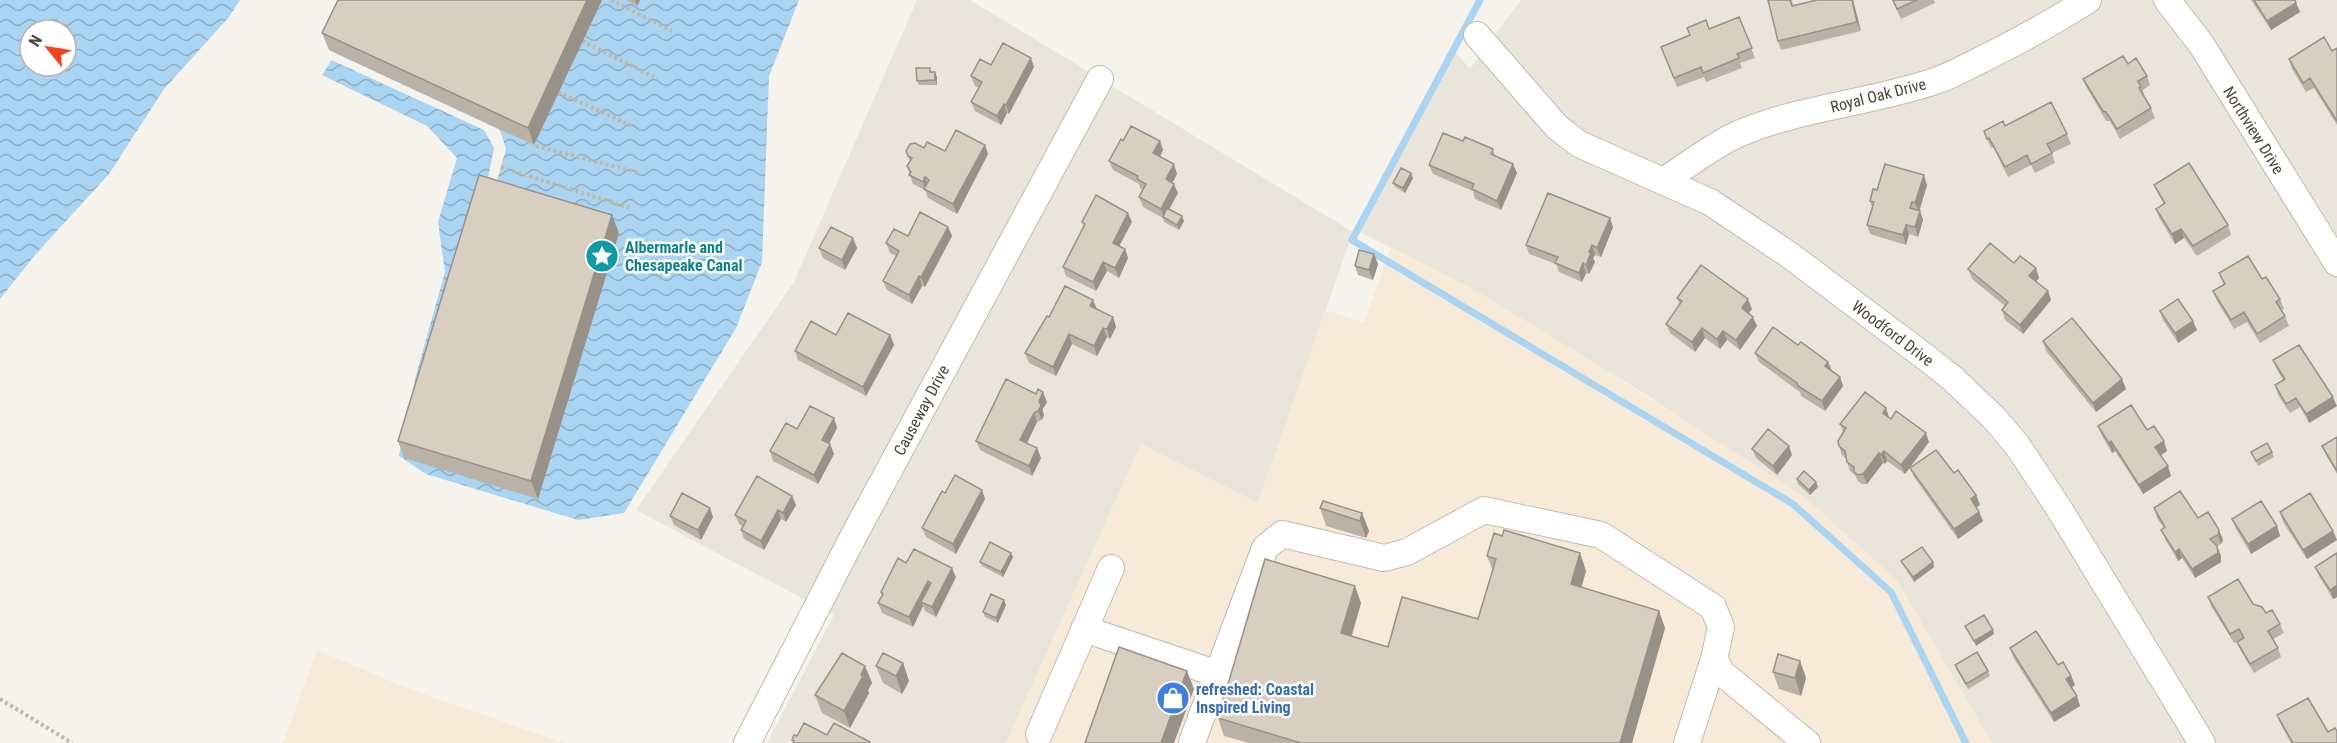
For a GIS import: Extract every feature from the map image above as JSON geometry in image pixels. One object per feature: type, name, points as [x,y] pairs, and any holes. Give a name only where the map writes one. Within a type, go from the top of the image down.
[{"type":"street","name":"Royal Oak Drive","points":[[1665,180],[1718,145],[1776,121],[1938,81],[2040,31],[2088,0]]},
{"type":"street","name":"Northview Drive","points":[[2167,0],[2201,44],[2337,263]]},
{"type":"street","name":"Woodford Drive","points":[[1477,35],[1557,127],[1579,144],[1665,180],[1710,202],[1788,254],[1943,370],[1994,418],[2017,445],[2058,507],[2202,743]]},
{"type":"street","name":"Causeway Drive","points":[[747,743],[853,537],[1100,79]]},
{"type":"street","points":[[1193,743],[1265,548],[1282,534],[1384,558],[1407,552],[1484,510],[1601,535],[1713,607],[1721,627],[1714,659],[1688,743]]},
{"type":"street","points":[[1039,734],[1111,568]]},
{"type":"street","points":[[1084,629],[1218,674]]},
{"type":"street","points":[[1714,659],[1722,673],[1807,743]]},
{"type":"path","points":[[611,0],[672,31]]},
{"type":"path","points":[[582,41],[654,77]]},
{"type":"path","points":[[558,92],[634,128]]},
{"type":"path","points":[[536,146],[640,173]]},
{"type":"path","points":[[501,167],[630,208]]},
{"type":"path","points":[[0,699],[72,743]]},
{"type":"shaded area","points":[[917,0],[970,0],[1353,232],[1258,503],[1141,444],[1006,743],[767,743],[834,615],[636,510],[794,282]]},
{"type":"shaded area","points":[[1521,0],[2337,0],[2337,743],[1992,743],[1981,726],[1693,426],[1647,395],[1476,291],[1354,229],[1455,51],[1470,69]]},
{"type":"shaded area","points":[[1391,247],[1476,291],[1591,361],[1797,492],[1818,509],[1897,580],[1992,743],[1006,743],[1141,444],[1258,503],[1325,310],[1364,323]]},
{"type":"shaded area","points":[[317,650],[404,687],[564,743],[283,743]]},
{"type":"water","points":[[0,0],[240,0],[229,17],[164,89],[109,174],[35,255],[0,299]]},
{"type":"water","name":"Albermarle and Chesapeake Canal","points":[[370,0],[799,0],[769,76],[762,262],[736,328],[624,513],[578,520],[426,474],[399,456],[416,375],[445,272],[438,222],[457,158],[427,126],[322,75]]},
{"type":"pier","points":[[333,52],[500,130],[506,149],[493,195],[485,193],[494,148],[484,130],[329,59]]},
{"type":"building","points":[[338,0],[587,0],[528,128],[322,33]]},
{"type":"building","points":[[1768,0],[1790,0],[1792,6],[1817,0],[1852,0],[1857,22],[1778,41]]},
{"type":"building","points":[[1893,0],[1917,0],[1897,9]]},
{"type":"building","points":[[2254,0],[2295,0],[2296,3],[2267,21]]},
{"type":"building","points":[[1739,17],[1752,48],[1737,54],[1739,58],[1703,73],[1701,67],[1674,78],[1661,47],[1690,35],[1687,28],[1706,20],[1709,29]]},
{"type":"building","points":[[2324,37],[2332,51],[2337,48],[2337,121],[2310,78],[2303,83],[2289,59]]},
{"type":"building","points":[[1003,43],[1031,58],[1006,105],[1004,104],[997,116],[971,102],[982,82],[971,76],[980,59],[991,65]]},
{"type":"building","points":[[2123,56],[2128,64],[2136,58],[2147,76],[2138,81],[2141,87],[2139,88],[2151,108],[2117,129],[2083,79]]},
{"type":"building","points":[[916,68],[930,68],[930,72],[935,72],[935,80],[917,81]]},
{"type":"building","points":[[2051,102],[2067,134],[2047,144],[2052,153],[2031,164],[2027,155],[2005,167],[1984,131],[2003,121],[2005,126]]},
{"type":"building","points":[[1131,126],[1160,141],[1153,153],[1174,164],[1166,179],[1174,184],[1161,209],[1139,197],[1146,184],[1137,179],[1138,176],[1109,161]]},
{"type":"building","points":[[956,130],[985,145],[953,204],[924,189],[929,180],[925,177],[923,182],[909,175],[911,172],[907,166],[912,158],[906,151],[910,144],[915,143],[924,148],[927,142],[945,151]]},
{"type":"building","points":[[1443,133],[1463,141],[1465,137],[1493,149],[1491,154],[1513,164],[1497,201],[1472,189],[1474,184],[1429,165]]},
{"type":"building","points":[[2189,163],[2228,225],[2193,246],[2181,229],[2172,234],[2156,209],[2165,203],[2154,185]]},
{"type":"building","points":[[1885,164],[1924,175],[1915,203],[1912,202],[1910,208],[1920,211],[1915,227],[1906,225],[1903,235],[1867,225],[1874,202],[1870,201],[1873,189],[1877,190]]},
{"type":"building","points":[[1401,168],[1411,173],[1403,188],[1393,183]]},
{"type":"building","points":[[479,175],[612,215],[531,481],[398,441]]},
{"type":"building","points":[[1548,193],[1610,218],[1597,248],[1592,245],[1586,265],[1583,263],[1579,273],[1555,263],[1558,257],[1526,245]]},
{"type":"building","points":[[1096,195],[1128,213],[1113,243],[1125,249],[1115,268],[1103,262],[1093,282],[1063,267],[1085,224],[1082,222]]},
{"type":"building","points":[[1167,208],[1182,216],[1177,225],[1163,217]]},
{"type":"building","points":[[920,212],[948,227],[909,295],[883,281],[899,251],[886,243],[894,229],[908,236]]},
{"type":"building","points":[[831,227],[853,238],[842,260],[819,248]]},
{"type":"building","points":[[1990,243],[2014,263],[2020,256],[2036,268],[2029,276],[2048,291],[2020,325],[2002,310],[2008,302],[1968,269]]},
{"type":"building","points":[[1359,250],[1374,254],[1369,270],[1355,266]]},
{"type":"building","points":[[2248,256],[2262,279],[2266,277],[2280,299],[2276,302],[2285,316],[2257,334],[2244,312],[2231,320],[2213,291],[2225,284],[2219,273]]},
{"type":"building","points":[[1701,265],[1748,299],[1742,308],[1753,317],[1736,340],[1723,331],[1717,339],[1702,328],[1692,342],[1666,324],[1682,301],[1677,298]]},
{"type":"building","points":[[1065,286],[1093,300],[1090,306],[1113,317],[1107,329],[1103,328],[1094,346],[1069,334],[1053,367],[1025,353],[1047,316],[1049,317]]},
{"type":"building","points":[[2178,299],[2193,321],[2175,333],[2160,311]]},
{"type":"building","points":[[848,313],[890,335],[863,387],[795,351],[811,321],[836,335]]},
{"type":"building","points":[[2072,318],[2122,379],[2093,403],[2043,341]]},
{"type":"building","points":[[1773,327],[1798,345],[1801,342],[1828,362],[1825,366],[1840,377],[1822,401],[1755,353]]},
{"type":"building","points":[[2299,345],[2333,397],[2306,414],[2296,398],[2286,404],[2275,385],[2285,379],[2273,360]]},
{"type":"building","points":[[1006,379],[1036,394],[1038,389],[1043,392],[1039,401],[1041,406],[1034,413],[1020,440],[1037,448],[1029,466],[976,441]]},
{"type":"building","points":[[1865,392],[1886,408],[1883,413],[1891,419],[1896,411],[1926,433],[1901,465],[1884,451],[1881,455],[1879,453],[1863,474],[1858,475],[1854,472],[1854,467],[1847,462],[1845,451],[1839,446],[1838,441],[1846,428],[1840,424]]},
{"type":"building","points":[[2131,405],[2147,430],[2154,426],[2164,441],[2155,447],[2168,466],[2139,485],[2111,441],[2109,443],[2098,426]]},
{"type":"building","points":[[810,406],[834,418],[822,440],[830,444],[814,475],[770,451],[786,423],[797,429]]},
{"type":"building","points":[[1768,429],[1789,446],[1773,466],[1752,449]]},
{"type":"building","points":[[2337,437],[2337,471],[2322,446]]},
{"type":"building","points":[[2267,443],[2272,452],[2256,461],[2251,452]]},
{"type":"building","points":[[1936,450],[1954,473],[1958,470],[1976,495],[1971,499],[1979,512],[1954,529],[1910,468]]},
{"type":"building","points":[[1804,471],[1816,482],[1809,490],[1797,479]]},
{"type":"building","points":[[955,475],[982,490],[953,544],[922,528],[942,491],[945,493]]},
{"type":"building","points":[[757,476],[792,496],[783,513],[778,510],[761,541],[741,530],[746,521],[735,515]]},
{"type":"building","points":[[2180,491],[2198,518],[2208,512],[2219,530],[2218,535],[2210,539],[2217,546],[2218,553],[2192,569],[2179,549],[2175,552],[2161,530],[2165,527],[2154,508]]},
{"type":"building","points":[[682,493],[710,508],[698,530],[670,516]]},
{"type":"building","points":[[2310,493],[2333,531],[2303,550],[2280,512]]},
{"type":"building","points":[[1323,501],[1362,513],[1360,521],[1320,508]]},
{"type":"building","points":[[2261,501],[2277,526],[2248,544],[2232,519]]},
{"type":"building","points":[[1504,530],[1580,553],[1571,584],[1659,611],[1620,743],[1301,743],[1218,718],[1265,559],[1355,586],[1341,633],[1388,647],[1402,597],[1478,619],[1496,559],[1487,556],[1494,533],[1502,536]]},
{"type":"building","points":[[990,542],[1011,553],[1001,572],[980,562]]},
{"type":"building","points":[[1922,547],[1933,562],[1913,577],[1901,561]]},
{"type":"building","points":[[914,549],[952,568],[932,607],[921,602],[931,583],[928,581],[909,617],[878,603],[898,558],[906,563]]},
{"type":"building","points":[[2337,553],[2337,585],[2330,590],[2315,567]]},
{"type":"building","points":[[2238,579],[2253,604],[2262,607],[2266,613],[2272,610],[2280,624],[2268,631],[2278,648],[2250,664],[2237,642],[2244,638],[2239,629],[2230,634],[2208,597]]},
{"type":"building","points":[[991,594],[1004,600],[996,618],[983,612]]},
{"type":"building","points":[[1984,615],[1993,630],[1974,641],[1965,626]]},
{"type":"building","points":[[2036,631],[2058,665],[2063,662],[2071,676],[2066,679],[2077,696],[2051,713],[2010,648]]},
{"type":"building","points":[[1119,647],[1187,671],[1161,743],[1085,743]]},
{"type":"building","points":[[1977,652],[1988,671],[1966,684],[1955,665]]},
{"type":"building","points":[[842,653],[865,666],[861,675],[863,676],[844,711],[815,695]]},
{"type":"building","points":[[883,653],[903,663],[896,676],[876,666]]},
{"type":"building","points":[[1778,654],[1800,661],[1795,678],[1773,672]]},
{"type":"building","points":[[2308,698],[2328,732],[2335,728],[2337,731],[2337,743],[2293,743],[2277,715]]},
{"type":"building","points":[[804,723],[827,735],[834,723],[870,742],[793,743],[794,735],[797,736]]},
{"type":"waterway","points":[[1480,0],[1352,240],[1793,504],[1891,592],[1966,743]]},
{"type":"place","name":"Albermarle and Chesapeake Canal","points":[[602,256]]},
{"type":"place","name":"refreshed: Coastal Inspired Living","points":[[1173,698]]}]
